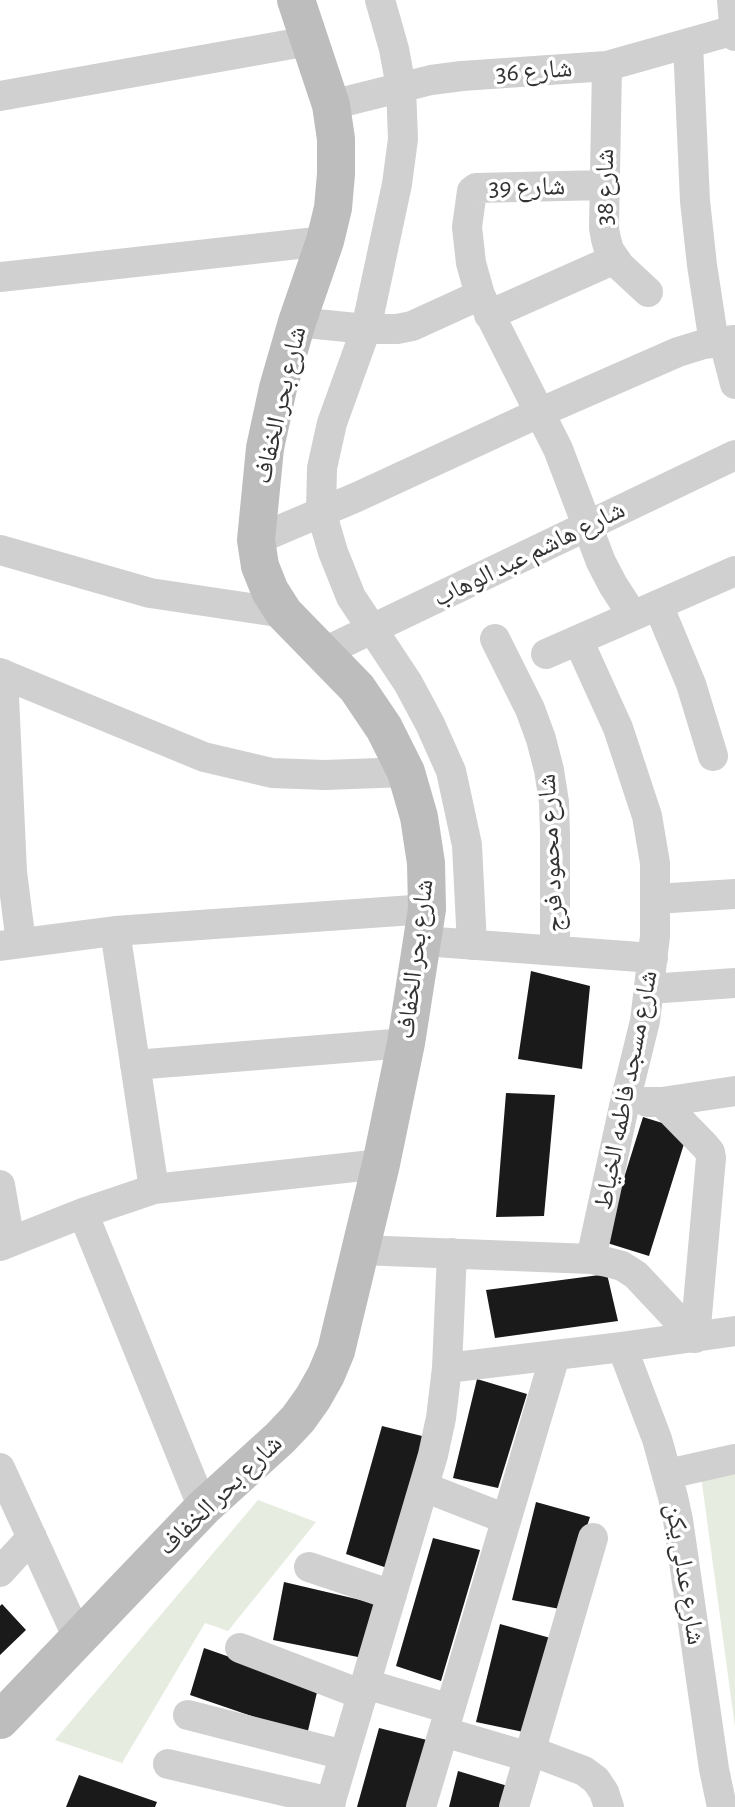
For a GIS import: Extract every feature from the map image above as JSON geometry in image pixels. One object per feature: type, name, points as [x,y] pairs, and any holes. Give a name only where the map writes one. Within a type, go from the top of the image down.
[{"type":"street","name":"شارع بحر الخفاف","points":[[0,1720],[203,1508],[280,1438],[313,1398],[336,1351],[407,1043],[425,925],[426,863],[419,817],[406,772],[384,729],[357,688],[284,613],[270,591],[260,566],[256,540],[265,448],[278,388],[297,322],[326,241],[336,174],[336,139],[331,105],[296,0]]},
{"type":"street","points":[[380,0],[394,48],[401,87],[403,139],[397,184],[366,328],[332,423],[322,468],[321,511],[333,552],[351,597],[408,683],[451,771],[467,845],[472,945]]},
{"type":"street","points":[[732,0],[735,36]]},
{"type":"street","name":"شارع 36","points":[[331,105],[431,80],[607,66],[734,30]]},
{"type":"street","points":[[0,96],[309,41]]},
{"type":"street","points":[[688,44],[695,201],[702,265],[735,384]]},
{"type":"street","name":"شارع 38","points":[[607,66],[604,228],[615,259],[625,272],[648,292]]},
{"type":"street","name":"شارع 39","points":[[485,305],[471,263],[467,227],[474,189],[604,185]]},
{"type":"street","points":[[0,277],[326,241]]},
{"type":"street","points":[[297,322],[397,329],[485,305],[615,259]]},
{"type":"street","points":[[485,305],[558,449],[613,585],[645,610],[691,684],[713,756]]},
{"type":"street","points":[[256,540],[678,352],[724,342]]},
{"type":"street","name":"شارع هاشم عبد الوهاب","points":[[322,653],[735,455]]},
{"type":"street","points":[[0,550],[150,593],[284,613]]},
{"type":"street","points":[[546,654],[735,571]]},
{"type":"street","name":"شارع محمود فرج","points":[[495,639],[530,709],[549,770],[554,802],[555,951]]},
{"type":"street","name":"شارع مسجد فاطمه الخياط","points":[[578,640],[618,728],[647,816],[655,863],[655,936],[645,1021],[591,1259]]},
{"type":"street","points":[[406,772],[325,775],[272,773],[204,757],[2,673],[12,872],[10,944],[115,931],[425,925],[472,945],[653,958]]},
{"type":"street","points":[[655,899],[735,894]]},
{"type":"street","points":[[115,931],[153,1189]]},
{"type":"street","points":[[649,989],[735,983]]},
{"type":"street","points":[[135,1065],[407,1043]]},
{"type":"street","points":[[625,1102],[662,1101],[735,1091]]},
{"type":"street","points":[[662,1101],[710,1152],[722,1186],[695,1338]]},
{"type":"street","points":[[0,1185],[5,1244],[153,1189],[381,1164]]},
{"type":"street","points":[[83,1213],[203,1508]]},
{"type":"street","points":[[360,1250],[591,1259],[622,1266],[636,1275],[695,1338]]},
{"type":"street","points":[[167,1764],[330,1804],[424,1487],[441,1418],[447,1368],[452,1253]]},
{"type":"street","points":[[447,1368],[735,1331]]},
{"type":"street","name":"شارع عدلى يكن","points":[[622,1347],[668,1474],[678,1520],[714,1769],[722,1807]]},
{"type":"street","points":[[421,1807],[555,1356]]},
{"type":"street","points":[[668,1474],[735,1459]]},
{"type":"street","points":[[0,1468],[78,1638]]},
{"type":"street","points":[[424,1487],[506,1519]]},
{"type":"street","points":[[0,1572],[32,1537]]},
{"type":"street","points":[[514,1807],[593,1538]]},
{"type":"street","points":[[309,1567],[392,1595]]},
{"type":"street","points":[[240,1648],[364,1689],[530,1754],[584,1771],[596,1780],[609,1807]]},
{"type":"street","points":[[188,1715],[344,1755]]},
{"type":"shaded area","points":[[735,1469],[735,1727],[701,1476]]},
{"type":"shaded area","points":[[258,1500],[316,1522],[228,1631],[205,1623],[122,1763],[55,1740]]},
{"type":"building","points":[[531,971],[590,986],[582,1069],[518,1059]]},
{"type":"building","points":[[506,1093],[555,1095],[544,1216],[496,1217]]},
{"type":"building","points":[[643,1117],[688,1131],[649,1256],[604,1242]]},
{"type":"building","points":[[607,1274],[618,1321],[495,1338],[486,1290]]},
{"type":"building","points":[[477,1379],[527,1394],[498,1488],[453,1478]]},
{"type":"building","points":[[382,1426],[430,1438],[390,1569],[346,1554]]},
{"type":"building","points":[[536,1502],[590,1517],[560,1609],[512,1600]]},
{"type":"building","points":[[433,1538],[480,1550],[441,1681],[396,1666]]},
{"type":"building","points":[[284,1582],[382,1605],[368,1659],[273,1640]]},
{"type":"building","points":[[2,1604],[26,1630],[0,1655],[0,1606]]},
{"type":"building","points":[[500,1624],[554,1639],[533,1734],[476,1722]]},
{"type":"building","points":[[204,1648],[318,1688],[307,1735],[190,1695]]},
{"type":"building","points":[[379,1728],[427,1740],[407,1807],[357,1807]]},
{"type":"building","points":[[458,1771],[511,1787],[506,1807],[449,1807]]},
{"type":"building","points":[[79,1775],[157,1802],[155,1807],[66,1807]]}]
